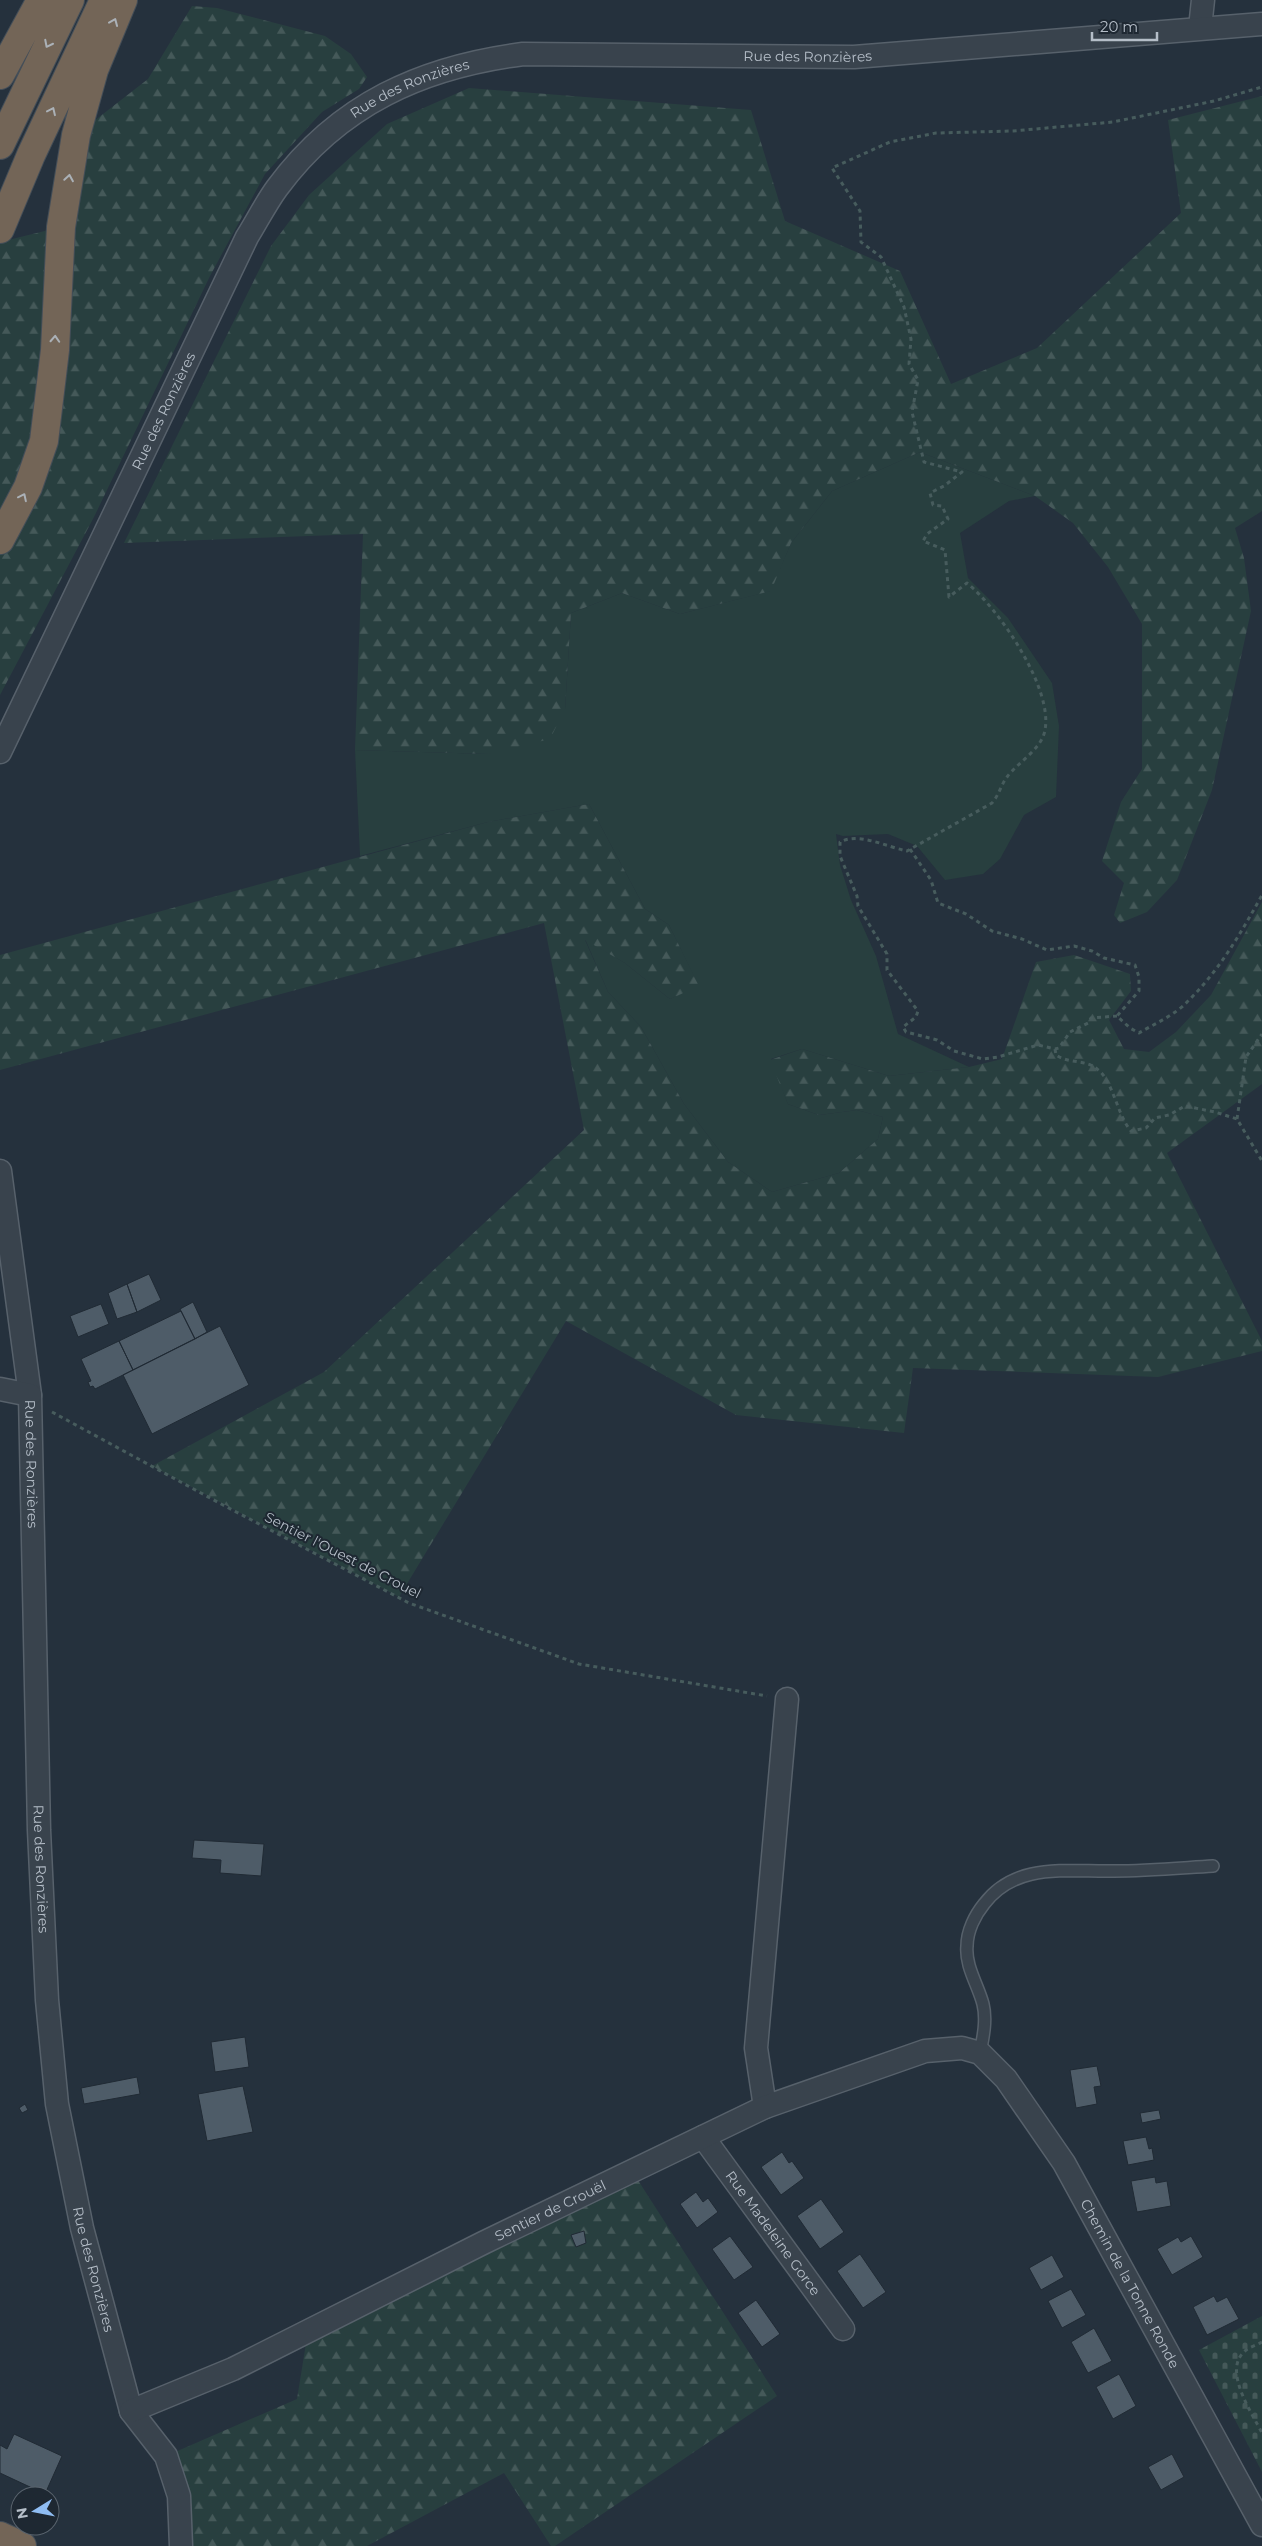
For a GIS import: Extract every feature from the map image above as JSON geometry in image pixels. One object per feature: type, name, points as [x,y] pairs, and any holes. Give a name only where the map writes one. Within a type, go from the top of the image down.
[{"type":"highway","points":[[0,75],[41,0]]},
{"type":"highway","points":[[0,145],[70,0]]},
{"type":"highway","points":[[0,229],[31,155],[104,0]]},
{"type":"highway","points":[[0,540],[28,487],[44,440],[55,350],[61,227],[76,135],[94,70],[123,0]]},
{"type":"highway","points":[[0,2536],[22,2546]]},
{"type":"street","points":[[1200,28],[1203,0]]},
{"type":"street","name":"Rue des Ronzières","points":[[0,752],[108,531],[247,237],[276,189],[302,158],[331,129],[363,107],[406,83],[443,69],[481,59],[523,54],[854,57],[1262,24]]},
{"type":"street","name":"Rue des Ronzières","points":[[0,1171],[30,1395],[39,1830],[47,2000],[57,2104],[82,2228],[131,2411],[166,2456],[179,2496],[181,2546]]},
{"type":"street","points":[[0,1389],[30,1395]]},
{"type":"street","points":[[765,2108],[756,2048],[787,1699]]},
{"type":"street","name":"Sentier de Crouël","points":[[131,2411],[233,2369],[483,2243],[765,2108],[925,2050],[962,2048],[980,2053]]},
{"type":"street","name":"Chemin de la Tonne Ronde","points":[[980,2053],[1006,2078],[1064,2163],[1262,2525]]},
{"type":"street","name":"Rue Madeleine Gorce","points":[[703,2137],[843,2329]]},
{"type":"lane","points":[[980,2053],[984,2032],[983,2005],[971,1973],[966,1946],[974,1916],[994,1890],[1018,1876],[1061,1870],[1115,1871],[1213,1866]]},
{"type":"path","points":[[910,849],[931,880],[938,903],[966,914],[992,931],[1022,939],[1047,950],[1074,946],[1092,951],[1104,958],[1135,965],[1139,976],[1140,991],[1117,1016],[1091,1018],[1088,1023],[1070,1032],[1059,1048],[1055,1049],[1038,1045],[998,1057],[983,1059],[954,1051],[937,1040],[906,1032],[903,1027],[916,1017],[918,1011],[887,970],[887,954],[858,906],[857,896],[838,848],[840,842],[846,839],[868,840],[906,851],[992,803],[999,795],[1006,778],[1038,745],[1045,732],[1046,710],[1017,641],[982,596],[967,583],[949,597],[945,550],[923,541],[927,534],[948,519],[942,506],[933,505],[930,493],[944,486],[962,472],[924,462],[912,412],[918,380],[909,364],[911,339],[904,307],[881,257],[861,242],[860,211],[832,168],[890,142],[936,133],[1013,131],[1113,122],[1214,101],[1262,87]]},
{"type":"path","points":[[1117,1016],[1130,1028],[1139,1033],[1186,1003],[1216,970],[1243,929],[1262,895]]},
{"type":"path","points":[[1262,1034],[1246,1057],[1237,1119],[1262,1161]]},
{"type":"path","points":[[1055,1049],[1056,1055],[1060,1058],[1089,1064],[1104,1074],[1123,1122],[1131,1131],[1146,1128],[1156,1118],[1169,1115],[1185,1106],[1237,1119]]},
{"type":"path","name":"Sentier l'Ouest de Crouel","points":[[30,1395],[55,1414],[222,1506],[409,1603],[579,1664],[787,1699]]},
{"type":"path","points":[[1262,2342],[1245,2351],[1237,2361],[1238,2386],[1262,2432]]},
{"type":"green space","points":[[192,6],[217,8],[325,36],[351,54],[367,77],[359,89],[322,112],[265,174],[210,276],[94,517],[0,695],[0,242],[61,227],[76,135],[148,79]]},
{"type":"green space","points":[[469,88],[751,110],[785,221],[900,271],[951,384],[1037,348],[1181,213],[1168,120],[1262,96],[1262,511],[1235,528],[1244,558],[1251,611],[1212,790],[1177,880],[1147,912],[1120,923],[1114,915],[1124,883],[1102,861],[1121,802],[1142,769],[1142,624],[1108,567],[1073,523],[1035,496],[920,452],[832,491],[791,543],[771,591],[680,614],[622,593],[571,613],[565,709],[550,739],[489,754],[355,750],[363,534],[124,543],[271,246],[309,195],[387,124]]},
{"type":"green space","points":[[920,452],[1035,496],[1009,501],[960,533],[968,578],[1008,618],[1052,683],[1059,726],[1056,797],[1024,815],[1000,859],[983,874],[945,880],[917,846],[888,834],[843,836],[836,834],[840,865],[851,900],[876,956],[898,1034],[969,1067],[889,1076],[802,1049],[771,1059],[788,1104],[819,1115],[857,1110],[883,1117],[878,1139],[839,1173],[772,1192],[728,1162],[684,1104],[641,1027],[608,992],[585,939],[625,963],[670,999],[698,985],[669,925],[645,909],[589,804],[488,822],[360,856],[355,750],[489,754],[565,709],[571,613],[622,593],[680,614],[770,591],[791,543],[832,491]]},
{"type":"green space","points":[[589,804],[645,909],[669,925],[699,986],[670,999],[625,963],[585,940],[608,992],[641,1027],[684,1104],[728,1162],[772,1192],[839,1173],[878,1139],[883,1117],[857,1110],[819,1115],[788,1104],[770,1060],[802,1049],[889,1076],[969,1067],[1002,1059],[1036,962],[1074,955],[1130,974],[1131,991],[1109,1020],[1124,1049],[1149,1052],[1176,1032],[1211,995],[1262,902],[1262,1084],[1167,1153],[1262,1341],[1262,1351],[1158,1377],[913,1368],[904,1433],[736,1415],[566,1321],[399,1597],[152,1466],[324,1372],[584,1130],[544,923],[0,1070],[0,955],[488,822]]},
{"type":"green space","points":[[632,2171],[777,2396],[555,2546],[551,2546],[504,2473],[367,2546],[181,2546],[166,2456],[297,2399],[308,2331]]},
{"type":"green space","points":[[1262,2316],[1262,2472],[1199,2350]]},
{"type":"building","points":[[149,1274],[161,1300],[137,1312],[127,1284]]},
{"type":"building","points":[[127,1284],[137,1312],[117,1319],[108,1293]]},
{"type":"building","points":[[193,1302],[207,1332],[195,1339],[180,1309]]},
{"type":"building","points":[[101,1304],[109,1324],[78,1337],[70,1316]]},
{"type":"building","points":[[181,1311],[195,1339],[133,1370],[119,1341]]},
{"type":"building","points":[[220,1326],[249,1385],[152,1434],[123,1375]]},
{"type":"building","points":[[119,1341],[133,1370],[95,1389],[93,1386],[90,1387],[88,1382],[91,1381],[81,1359]]},
{"type":"building","points":[[194,1840],[264,1844],[261,1876],[220,1873],[221,1860],[192,1858]]},
{"type":"building","points":[[245,2037],[249,2067],[215,2072],[211,2042]]},
{"type":"building","points":[[1097,2066],[1101,2086],[1094,2087],[1097,2104],[1076,2108],[1070,2070]]},
{"type":"building","points":[[137,2077],[140,2094],[84,2104],[81,2088]]},
{"type":"building","points":[[243,2086],[253,2132],[207,2141],[198,2094]]},
{"type":"building","points":[[25,2104],[28,2110],[22,2113],[19,2108]]},
{"type":"building","points":[[1159,2110],[1161,2119],[1142,2123],[1140,2113]]},
{"type":"building","points":[[1146,2137],[1149,2149],[1152,2148],[1154,2160],[1128,2165],[1123,2141]]},
{"type":"building","points":[[782,2152],[789,2163],[792,2161],[804,2178],[781,2195],[761,2167]]},
{"type":"building","points":[[1155,2177],[1156,2183],[1167,2181],[1171,2206],[1137,2212],[1131,2181]]},
{"type":"building","points":[[696,2192],[703,2202],[708,2198],[718,2212],[697,2228],[680,2204]]},
{"type":"building","points":[[821,2199],[844,2232],[820,2249],[797,2216]]},
{"type":"building","points":[[584,2231],[586,2243],[576,2247],[571,2235]]},
{"type":"building","points":[[730,2236],[753,2267],[734,2280],[712,2249]]},
{"type":"building","points":[[1191,2236],[1203,2257],[1172,2275],[1157,2249],[1178,2237],[1181,2242]]},
{"type":"building","points":[[860,2254],[886,2292],[863,2308],[837,2271]]},
{"type":"building","points":[[1052,2255],[1064,2277],[1041,2290],[1029,2268]]},
{"type":"building","points":[[1071,2289],[1086,2315],[1062,2328],[1048,2301]]},
{"type":"building","points":[[1214,2296],[1217,2302],[1227,2297],[1239,2319],[1207,2335],[1193,2307]]},
{"type":"building","points":[[756,2300],[780,2334],[762,2347],[738,2313]]},
{"type":"building","points":[[1094,2328],[1112,2361],[1088,2373],[1071,2342]]},
{"type":"building","points":[[1119,2374],[1136,2406],[1113,2419],[1096,2387]]},
{"type":"building","points":[[14,2434],[62,2456],[49,2486],[28,2486],[0,2473],[0,2445],[7,2449]]},
{"type":"building","points":[[1172,2454],[1184,2477],[1161,2490],[1148,2467]]}]
